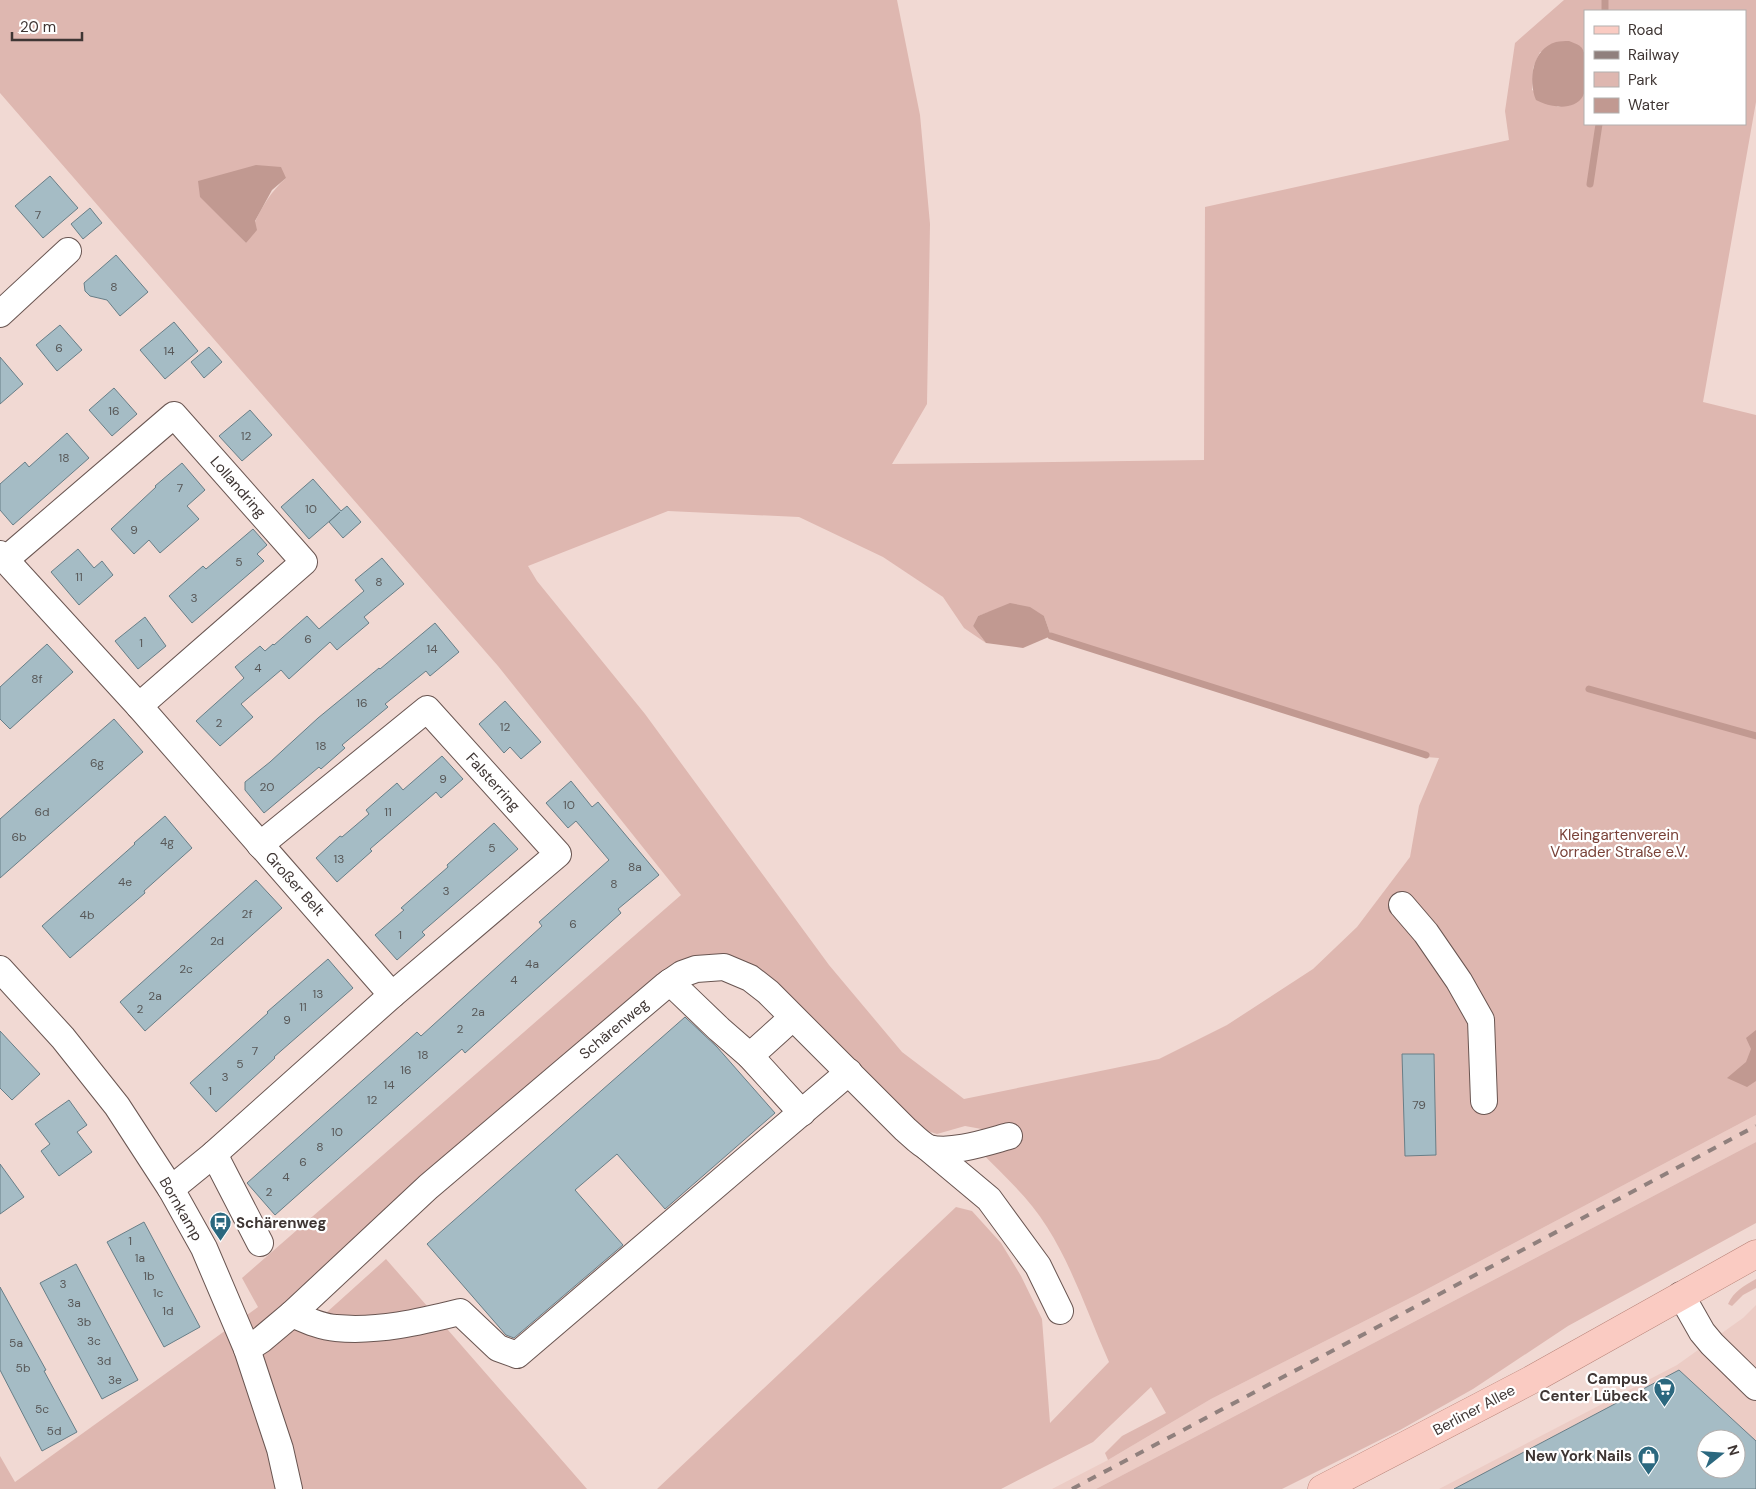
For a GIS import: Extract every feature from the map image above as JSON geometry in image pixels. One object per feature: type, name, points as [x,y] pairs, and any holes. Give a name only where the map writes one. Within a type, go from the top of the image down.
[{"type":"main road","name":"Berliner Allee","points":[[1322,1489],[1532,1380],[1756,1254]]},
{"type":"street","points":[[0,314],[68,251]]},
{"type":"street","name":"Lollandring","points":[[3,557],[174,415],[304,562],[139,706]]},
{"type":"street","name":"Großer Belt","points":[[3,557],[139,706],[392,995]]},
{"type":"street","name":"Falsterring","points":[[260,845],[427,709],[558,854],[392,995]]},
{"type":"street","points":[[1402,905],[1426,933],[1459,981],[1481,1020],[1484,1101]]},
{"type":"street","name":"Schärenweg","points":[[247,1349],[292,1314],[428,1187],[670,982],[682,974],[696,969],[724,967],[750,978],[768,992],[905,1129],[989,1199],[1038,1266],[1060,1311]]},
{"type":"street","name":"Bornkamp","points":[[0,969],[63,1038],[116,1106],[171,1189],[204,1248],[247,1349],[280,1449],[289,1489]]},
{"type":"street","points":[[670,982],[718,1029],[750,1056],[802,1113]]},
{"type":"street","points":[[171,1189],[214,1154],[392,995]]},
{"type":"street","points":[[750,1056],[792,1018]]},
{"type":"street","points":[[292,1314],[308,1321],[335,1328],[382,1328],[420,1322],[460,1312],[498,1348],[517,1355],[849,1072]]},
{"type":"street","points":[[928,1148],[948,1149],[1009,1136]]},
{"type":"street","points":[[214,1154],[260,1243]]},
{"type":"street","points":[[1681,1296],[1702,1332],[1756,1387]]},
{"type":"shaded area","points":[[1756,1115],[1756,1142],[1096,1489],[1052,1489],[1108,1460],[1211,1399],[1416,1295]]},
{"type":"shaded area","name":"Campus Center Lübeck","points":[[1756,1305],[1756,1489],[1439,1489],[1677,1365],[1743,1318]]},
{"type":"green space","name":"Kleingartenverein Vorrader Straße e.V.","points":[[0,0],[897,0],[920,115],[930,224],[927,404],[892,464],[1204,460],[1205,207],[1509,140],[1505,111],[1515,43],[1564,0],[1756,0],[1756,102],[1703,402],[1756,415],[1756,1115],[1416,1295],[1211,1399],[1108,1460],[1105,1453],[1122,1436],[1166,1413],[1151,1387],[1093,1442],[1001,1489],[657,1489],[956,1207],[972,1211],[1001,1243],[1021,1276],[1042,1319],[1050,1423],[1109,1362],[1073,1276],[1047,1227],[1025,1197],[981,1152],[998,1132],[965,1126],[937,1134],[915,1127],[759,970],[680,962],[665,969],[285,1303],[306,1331],[386,1259],[587,1489],[0,1489],[0,1456],[15,1482],[258,1307],[242,1278],[681,895],[498,666],[0,93]],"holes":[[[286,178],[262,208],[246,243],[201,197]],[[668,511],[799,517],[883,557],[943,597],[964,628],[986,643],[973,626],[978,616],[989,612],[1044,616],[1051,636],[1426,757],[1439,758],[1419,806],[1410,857],[1357,927],[1313,969],[1227,1025],[1159,1059],[964,1099],[902,1052],[829,965],[645,714],[537,581],[528,566]]]},
{"type":"green space","points":[[1756,1142],[1756,1223],[1568,1326],[1473,1389],[1400,1430],[1282,1489],[1096,1489]]},
{"type":"green space","points":[[1756,1279],[1756,1288],[1743,1295],[1732,1306],[1728,1304],[1736,1292]]},
{"type":"water","points":[[1561,41],[1569,41],[1582,48],[1584,53],[1584,92],[1579,101],[1561,107],[1548,105],[1536,100],[1532,75],[1537,58],[1542,51],[1548,46]]},
{"type":"water","points":[[256,165],[281,167],[286,178],[272,190],[255,221],[257,230],[246,243],[200,197],[198,181]]},
{"type":"water","points":[[1010,603],[1030,607],[1044,616],[1051,636],[1023,648],[986,643],[973,626],[978,616]]},
{"type":"water","points":[[1756,1030],[1756,1081],[1747,1087],[1727,1078],[1746,1062],[1751,1049],[1746,1038]]},
{"type":"building","points":[[50,176],[78,208],[43,238],[15,206]]},
{"type":"building","points":[[90,208],[102,223],[83,239],[71,224]]},
{"type":"building","points":[[116,255],[148,292],[120,316],[107,300],[90,296],[85,291],[84,283]]},
{"type":"building","points":[[174,322],[198,351],[165,379],[140,350]]},
{"type":"building","points":[[60,325],[82,350],[57,371],[36,345]]},
{"type":"building","points":[[209,347],[222,362],[204,378],[191,362]]},
{"type":"building","points":[[0,357],[23,384],[0,404]]},
{"type":"building","points":[[114,388],[137,414],[112,436],[89,410]]},
{"type":"building","points":[[250,410],[272,435],[242,461],[219,436]]},
{"type":"building","points":[[67,433],[89,458],[13,525],[0,510],[0,484],[25,462],[29,467]]},
{"type":"building","points":[[182,463],[205,490],[187,506],[199,519],[160,553],[149,540],[134,554],[111,529],[155,486]]},
{"type":"building","points":[[313,479],[341,511],[347,506],[361,522],[343,538],[329,522],[340,512],[309,539],[281,507]]},
{"type":"building","points":[[253,529],[267,545],[257,554],[264,561],[192,623],[169,596],[203,566],[206,569]]},
{"type":"building","points":[[78,549],[94,568],[102,561],[113,575],[79,605],[51,572]]},
{"type":"building","points":[[382,558],[404,584],[364,617],[369,623],[337,650],[330,642],[289,679],[281,670],[241,704],[253,717],[220,746],[196,721],[244,678],[235,667],[260,646],[265,651],[274,645],[307,616],[319,629],[364,591],[355,580]]},
{"type":"building","points":[[145,617],[166,646],[138,669],[115,641]]},
{"type":"building","points":[[435,623],[459,652],[430,676],[426,671],[385,704],[388,707],[342,745],[345,748],[264,813],[245,790],[245,782],[318,718]]},
{"type":"building","points":[[47,644],[73,672],[10,729],[0,719],[0,687]]},
{"type":"building","points":[[505,701],[541,742],[521,759],[510,747],[504,753],[479,724]]},
{"type":"building","points":[[114,719],[143,752],[0,878],[0,819]]},
{"type":"building","points":[[442,756],[463,779],[441,798],[436,792],[370,849],[372,851],[337,882],[316,858],[340,836],[342,837],[369,814],[366,810],[397,783],[403,790]]},
{"type":"building","points":[[571,781],[592,807],[598,802],[659,875],[618,909],[621,913],[465,1053],[462,1049],[275,1215],[247,1183],[417,1032],[421,1036],[542,926],[539,922],[609,860],[576,821],[568,828],[546,803]]},
{"type":"building","points":[[165,816],[192,848],[144,891],[145,893],[70,958],[42,926]]},
{"type":"building","points":[[494,823],[518,849],[422,932],[425,935],[397,960],[375,935],[404,910],[401,908]]},
{"type":"building","points":[[256,880],[282,908],[145,1031],[120,1002]]},
{"type":"building","points":[[328,959],[353,988],[274,1057],[216,1112],[190,1083]]},
{"type":"building","points":[[685,1017],[717,1047],[775,1113],[665,1209],[617,1154],[575,1190],[623,1245],[514,1338],[506,1335],[427,1244]]},
{"type":"building","points":[[0,1031],[40,1074],[12,1100],[0,1088]]},
{"type":"building","points":[[1402,1054],[1434,1054],[1436,1155],[1405,1156]]},
{"type":"building","points":[[69,1100],[87,1125],[77,1132],[92,1152],[59,1176],[41,1151],[50,1144],[35,1124]]},
{"type":"building","points":[[0,1164],[24,1197],[0,1214]]},
{"type":"building","points":[[144,1222],[200,1327],[164,1347],[107,1242]]},
{"type":"building","points":[[76,1264],[138,1380],[102,1399],[40,1283]]},
{"type":"building","points":[[0,1287],[46,1370],[44,1371],[77,1432],[42,1451],[0,1370]]},
{"type":"building","name":"Campus Center Lübeck","points":[[1679,1370],[1743,1429],[1696,1429],[1696,1479],[1746,1479],[1746,1432],[1756,1441],[1756,1489],[1454,1489]]},
{"type":"waterway","points":[[1605,0],[1605,10]]},
{"type":"waterway","points":[[1590,184],[1599,125]]},
{"type":"waterway","points":[[1051,636],[1426,755]]},
{"type":"waterway","points":[[1589,689],[1756,736]]},
{"type":"railway","points":[[1072,1489],[1756,1126]]},
{"type":"place","name":"Schärenweg","points":[[220,1242]]},
{"type":"place","name":"Campus Center Lübeck","points":[[1664,1407]]},
{"type":"place","name":"New York Nails","points":[[1648,1475]]}]
